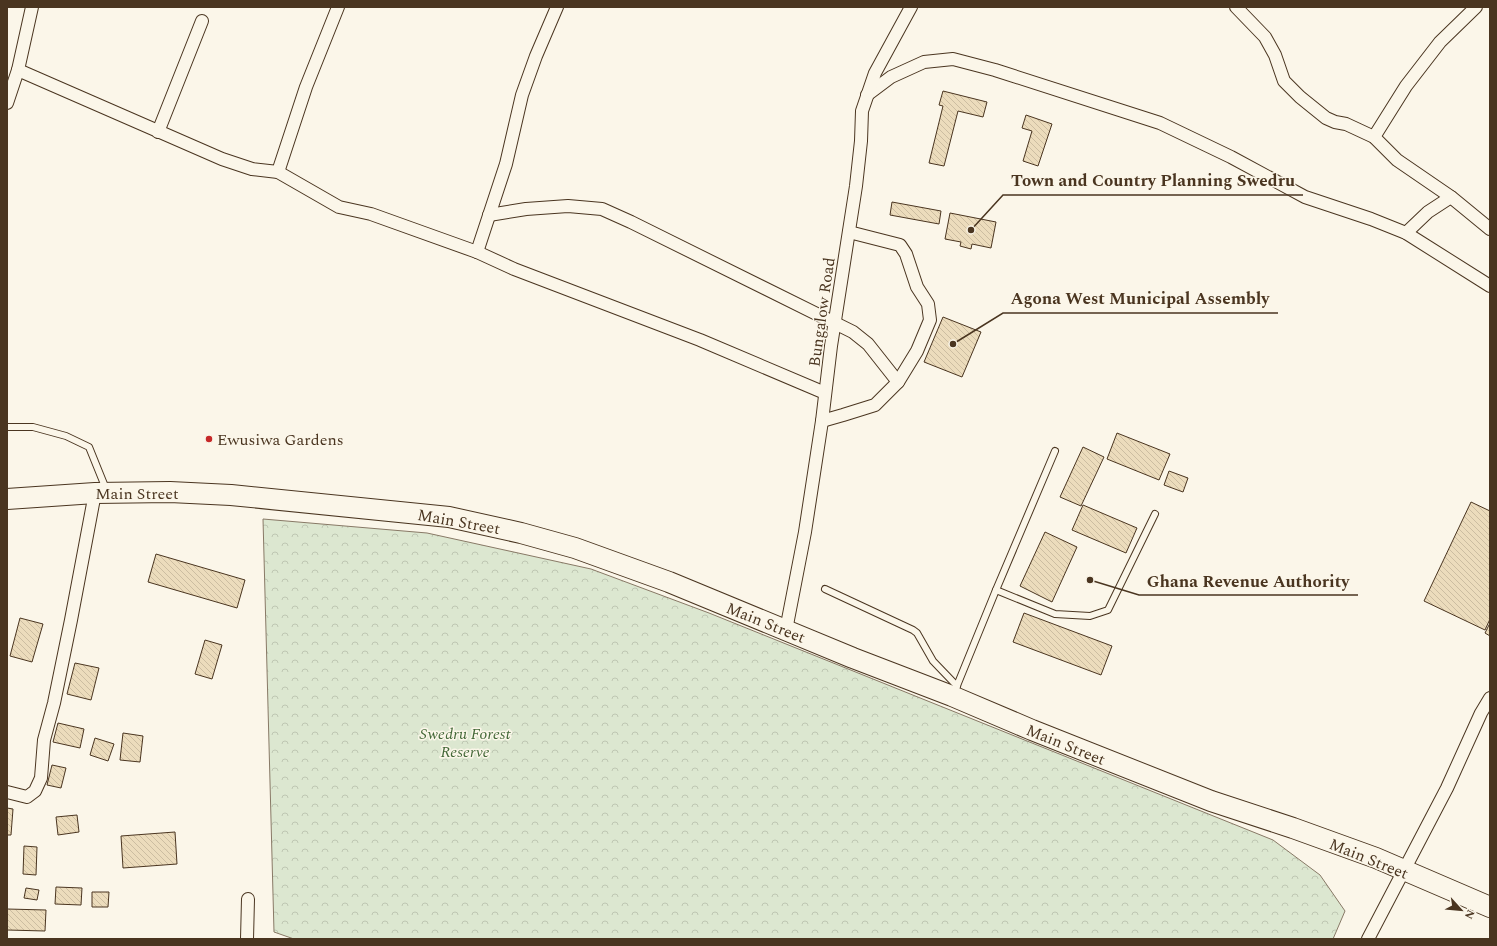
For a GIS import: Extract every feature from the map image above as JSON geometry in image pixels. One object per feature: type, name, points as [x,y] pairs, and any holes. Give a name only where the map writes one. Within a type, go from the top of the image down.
[{"type":"main road","name":"Main Street","points":[[7,499],[101,493],[170,492],[231,495],[449,517],[521,533],[575,548],[669,582],[786,630],[955,691],[1032,730],[1211,801],[1293,828],[1368,856],[1490,907]]},
{"type":"street","points":[[7,103],[18,70],[32,7]]},
{"type":"street","points":[[278,172],[306,87],[338,7]]},
{"type":"street","points":[[477,252],[506,164],[522,95],[536,56],[558,7]]},
{"type":"street","name":"Bungalow Road","points":[[786,630],[805,532],[822,421],[861,141],[862,111],[875,73],[910,7]]},
{"type":"street","points":[[1236,7],[1265,37],[1275,56],[1284,81],[1300,97],[1326,118],[1335,122],[1346,124],[1374,136],[1397,160],[1451,197],[1490,229]]},
{"type":"street","points":[[1374,136],[1406,86],[1435,48],[1476,7]]},
{"type":"street","points":[[158,132],[202,20]]},
{"type":"street","points":[[867,95],[891,77],[924,62],[953,59],[995,70],[1160,123],[1231,157],[1305,197],[1371,219],[1406,234],[1490,286]]},
{"type":"street","points":[[18,70],[222,159],[252,169],[278,172],[339,207],[371,214],[477,252],[514,269],[700,340],[825,393]]},
{"type":"street","points":[[1406,234],[1428,212],[1451,197]]},
{"type":"street","points":[[489,215],[526,209],[568,206],[602,209],[853,332],[868,344],[898,382]]},
{"type":"street","points":[[822,421],[875,405],[898,382],[917,351],[930,320],[928,304],[917,287],[906,254],[900,245],[849,232]]},
{"type":"street","points":[[7,792],[27,797],[36,791],[41,778],[44,740],[54,703],[71,620],[101,493]]},
{"type":"street","points":[[1368,939],[1447,788],[1481,713],[1490,698]]},
{"type":"street","points":[[247,939],[248,899]]},
{"type":"lane","points":[[7,427],[40,429],[66,436],[89,447],[101,493]]},
{"type":"lane","points":[[955,691],[1055,451]]},
{"type":"lane","points":[[996,590],[1055,614],[1090,616],[1108,610],[1155,514]]},
{"type":"lane","points":[[825,589],[917,633],[933,661],[955,691]]},
{"type":"green space","name":"Swedru Forest Reserve","points":[[263,519],[427,533],[591,569],[709,613],[1273,840],[1320,875],[1345,911],[1333,939],[294,939],[274,932]]},
{"type":"building","points":[[943,91],[987,102],[983,117],[958,111],[944,166],[929,163],[943,106],[939,105]]},
{"type":"building","points":[[1026,115],[1052,124],[1038,166],[1023,161],[1032,131],[1022,128]]},
{"type":"building","points":[[892,202],[941,211],[939,224],[890,215]]},
{"type":"building","points":[[950,213],[996,222],[991,248],[972,244],[971,249],[960,246],[961,242],[945,239]]},
{"type":"building","points":[[943,317],[981,332],[962,377],[924,362]]},
{"type":"building","points":[[1117,433],[1170,454],[1159,480],[1107,459]]},
{"type":"building","points":[[1083,447],[1104,457],[1081,506],[1060,497]]},
{"type":"building","points":[[1169,471],[1188,478],[1183,492],[1164,485]]},
{"type":"building","points":[[1471,502],[1490,511],[1490,619],[1485,630],[1424,601]]},
{"type":"building","points":[[1083,505],[1137,528],[1126,553],[1072,530]]},
{"type":"building","points":[[1045,532],[1077,547],[1052,602],[1020,586]]},
{"type":"building","points":[[156,554],[245,580],[237,608],[148,582]]},
{"type":"building","points":[[1024,613],[1112,646],[1101,675],[1013,642]]},
{"type":"building","points":[[20,618],[43,624],[32,662],[10,656]]},
{"type":"building","points":[[1490,623],[1490,636],[1485,633]]},
{"type":"building","points":[[205,640],[222,645],[212,679],[195,674]]},
{"type":"building","points":[[75,663],[99,668],[91,700],[67,694]]},
{"type":"building","points":[[58,723],[84,729],[80,748],[53,742]]},
{"type":"building","points":[[123,733],[143,736],[140,762],[120,760]]},
{"type":"building","points":[[95,738],[114,744],[108,761],[90,755]]},
{"type":"building","points":[[52,765],[66,768],[61,788],[47,785]]},
{"type":"building","points":[[7,808],[13,809],[11,835],[7,835]]},
{"type":"building","points":[[77,815],[79,832],[58,835],[56,817]]},
{"type":"building","points":[[175,832],[177,864],[123,868],[121,836]]},
{"type":"building","points":[[24,846],[37,847],[36,875],[23,874]]},
{"type":"building","points":[[56,887],[82,888],[81,905],[55,904]]},
{"type":"building","points":[[26,888],[39,890],[37,900],[24,898]]},
{"type":"building","points":[[92,892],[109,892],[108,907],[92,907]]},
{"type":"building","points":[[7,909],[46,910],[45,931],[7,930]]},
{"type":"place","name":"Town and Country Planning Swedru","points":[[971,230]]},
{"type":"place","name":"Agona West Municipal Assembly","points":[[953,344]]},
{"type":"place","name":"Ewusiwa Gardens","points":[[209,439]]},
{"type":"place","name":"Ghana Revenue Authority","points":[[1090,580]]}]
